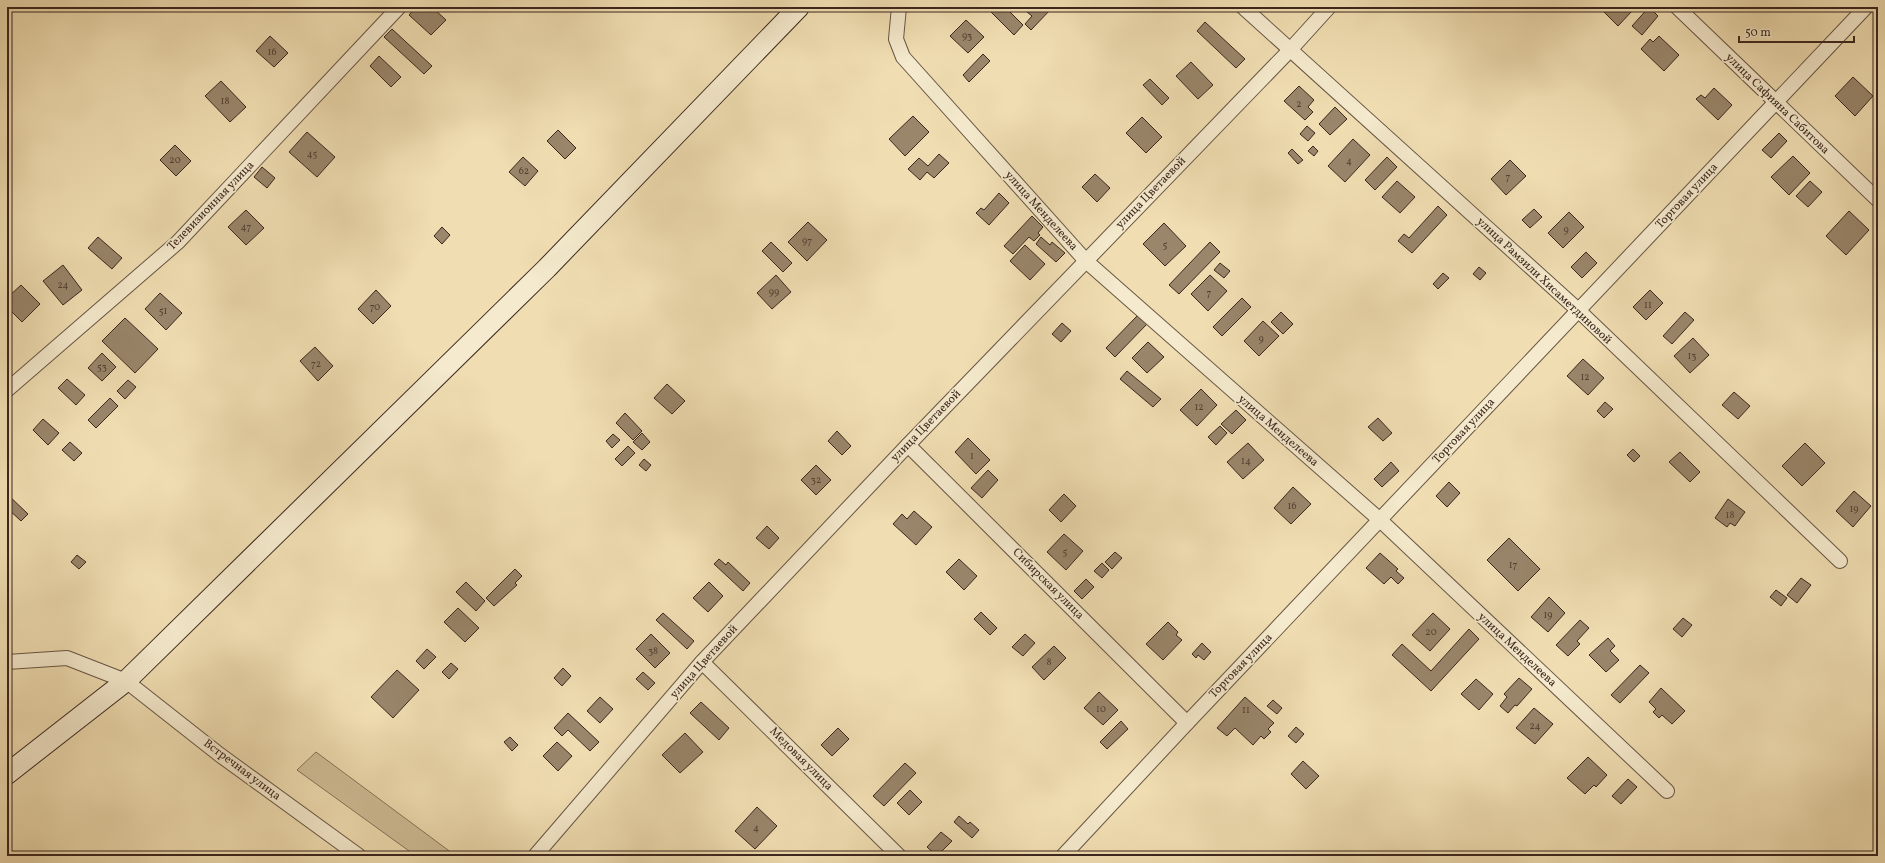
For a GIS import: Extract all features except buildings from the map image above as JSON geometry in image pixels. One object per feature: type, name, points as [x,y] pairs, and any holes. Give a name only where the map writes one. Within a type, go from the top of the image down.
[{"type":"street","name":"Телевизионная улица","points":[[7,390],[178,242],[399,7]]},
{"type":"street","points":[[9,769],[126,681],[547,268],[799,7]]},
{"type":"street","name":"улица Менделеева","points":[[899,7],[896,38],[903,57],[1086,261],[1380,520],[1667,791]]},
{"type":"street","name":"улица Рамзили Хисаметдиновой","points":[[1243,7],[1578,310],[1840,561]]},
{"type":"street","name":"улица Цветаевой","points":[[535,856],[702,662],[908,445],[1290,50],[1329,7]]},
{"type":"street","name":"улица Сафияна Сабитова","points":[[1677,7],[1878,200]]},
{"type":"street","name":"Торговая улица","points":[[1063,856],[1187,723],[1866,7]]},
{"type":"street","name":"Сибирская улица","points":[[908,445],[1187,723]]},
{"type":"street","name":"Встречная улица","points":[[7,662],[67,658],[126,681],[220,755],[359,856]]},
{"type":"street","name":"Медовая улица","points":[[702,662],[899,856]]},
{"type":"shaded area","points":[[316,752],[456,856],[416,856],[297,770]]}]
